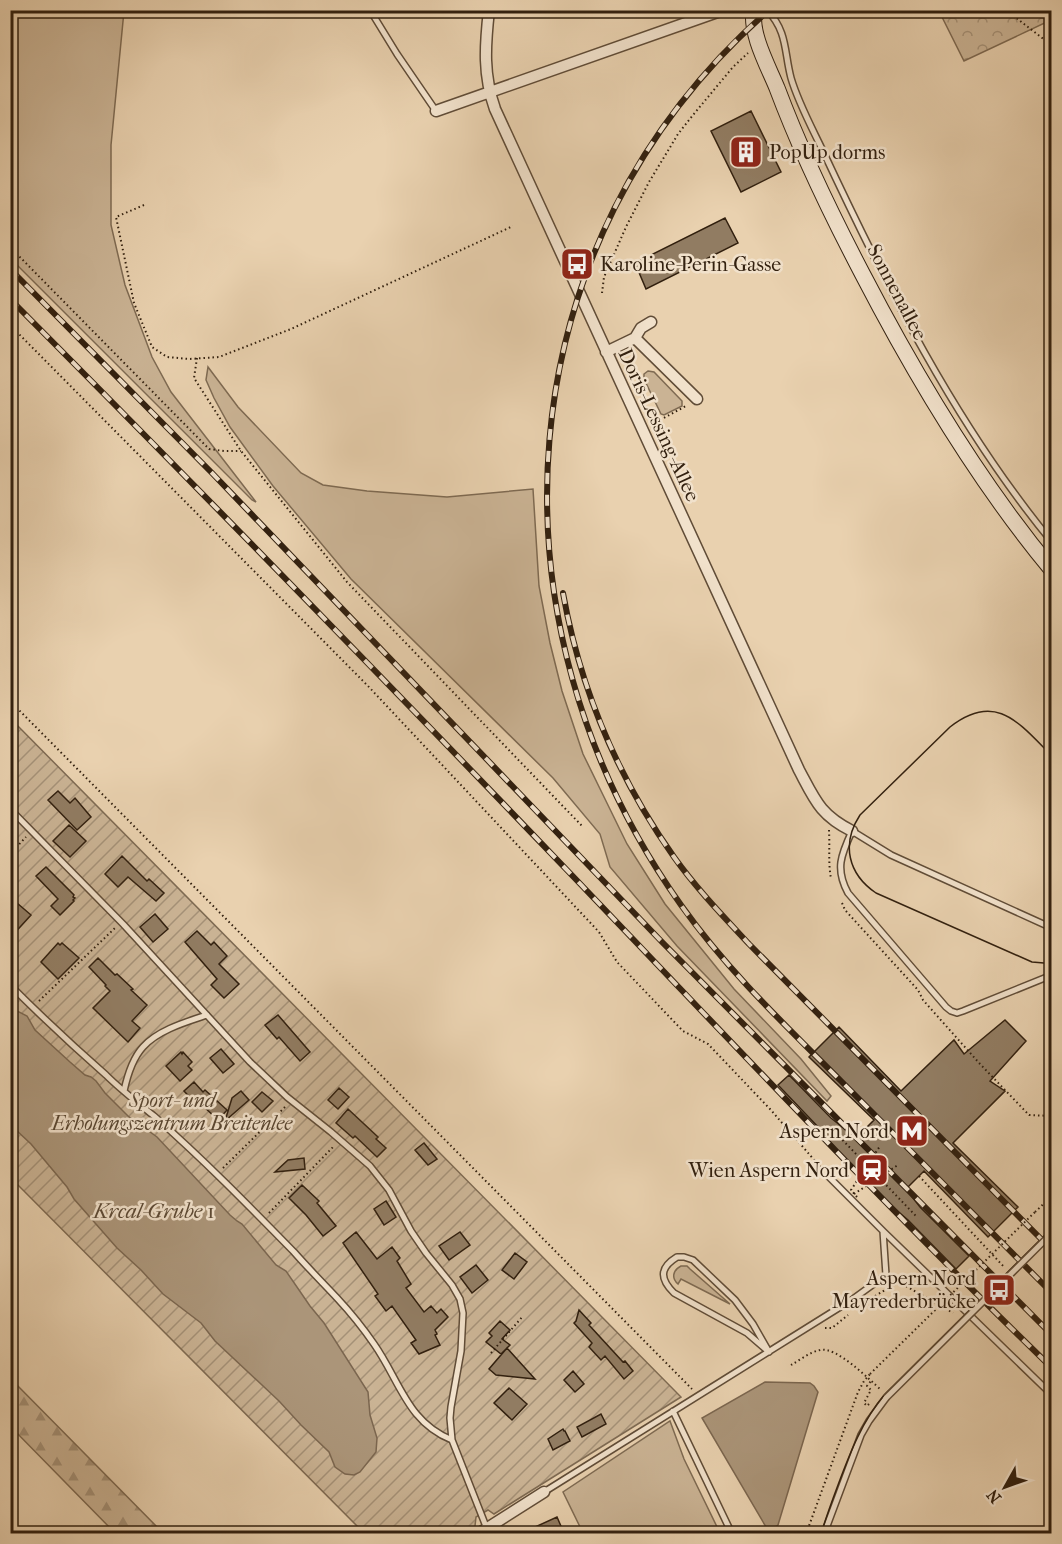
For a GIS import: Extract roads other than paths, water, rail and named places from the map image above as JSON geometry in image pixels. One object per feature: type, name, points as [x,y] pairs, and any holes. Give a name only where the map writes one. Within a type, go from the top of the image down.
[{"type":"street","name":"Doris-Lessing-Allee","points":[[489,10],[486,78],[495,109],[799,770],[818,805],[839,825],[852,831]]},
{"type":"street","points":[[436,111],[723,10]]},
{"type":"street","name":"Sonnenallee","points":[[754,10],[755,31],[760,48],[784,108],[835,222],[882,312],[938,411],[1023,535],[1052,570]]},
{"type":"street","points":[[606,352],[635,338],[641,328],[651,322]]},
{"type":"street","points":[[635,338],[693,401]]},
{"type":"street","points":[[484,1532],[544,1492]]},
{"type":"lane","points":[[370,10],[436,111]]},
{"type":"lane","points":[[767,10],[783,34],[791,78],[810,123],[852,214],[897,301],[954,403],[1010,487],[1052,542]]},
{"type":"lane","points":[[10,809],[121,922],[250,1062],[291,1101],[364,1161],[381,1179],[419,1244],[452,1285],[460,1299],[463,1313],[461,1351],[450,1418],[452,1440],[484,1532]]},
{"type":"lane","points":[[1052,928],[891,855],[852,831],[840,863],[843,884],[848,893],[951,1011],[957,1012],[973,1008],[1052,975]]},
{"type":"lane","points":[[10,985],[154,1116],[262,1220],[354,1318],[374,1344],[409,1406],[419,1419],[440,1435],[452,1440]]},
{"type":"lane","points":[[124,1091],[138,1053],[144,1046],[168,1031],[207,1015]]},
{"type":"lane","points":[[828,1176],[1052,1395]]},
{"type":"lane","points":[[544,1492],[853,1299],[886,1275],[883,1232]]},
{"type":"lane","points":[[824,1533],[857,1442],[868,1421],[886,1398],[1052,1233]]},
{"type":"lane","points":[[677,1257],[684,1257],[693,1260],[709,1274],[735,1300],[753,1324],[769,1352],[747,1333],[674,1293],[666,1286],[663,1277],[664,1269],[669,1262],[677,1257]]},
{"type":"lane","points":[[673,1411],[732,1533]]},
{"type":"water","name":"Krcal-Grube 1","points":[[10,1005],[27,1016],[35,1030],[85,1075],[96,1081],[128,1116],[157,1137],[230,1215],[242,1224],[276,1265],[286,1271],[324,1323],[368,1392],[370,1415],[377,1438],[376,1452],[360,1472],[354,1475],[345,1474],[335,1467],[329,1452],[279,1401],[215,1341],[201,1323],[163,1294],[117,1248],[74,1199],[67,1187],[31,1144],[15,1129],[10,1121]]},
{"type":"water","points":[[765,1382],[810,1383],[818,1392],[778,1525],[772,1529],[766,1527],[702,1418]]},
{"type":"tram line","points":[[1052,756],[1029,732],[1006,716],[994,712],[981,712],[966,717],[950,727],[860,815],[854,826],[849,847],[850,858],[859,877],[876,893],[1032,962],[1052,962]]},
{"type":"tram line","points":[[821,1534],[852,1449],[877,1404],[1052,1228]]},
{"type":"railway","points":[[769,10],[680,104],[614,208],[571,321],[550,439],[550,559],[572,679],[616,795],[681,905],[699,929],[778,1018],[1052,1293]]},
{"type":"railway","points":[[10,269],[212,473],[663,943],[1052,1335]]},
{"type":"railway","points":[[10,299],[496,796],[867,1183],[1052,1368]]},
{"type":"railway","points":[[563,593],[580,663],[604,731],[635,796],[682,868],[749,944],[1052,1250]]},
{"type":"place","name":"PopUp dorms","points":[[746,152]]},
{"type":"place","name":"Karoline-Perin-Gasse","points":[[577,264]]},
{"type":"place","name":"Aspern Nord","points":[[912,1131]]},
{"type":"place","name":"Wien Aspern Nord","points":[[872,1170]]},
{"type":"place","name":"Aspern Nord Mayrederbrücke","points":[[999,1290]]},
{"type":"park label","name":"Sport- und Erholungszentrum Breitenlee","points":[[172,1112]]}]
